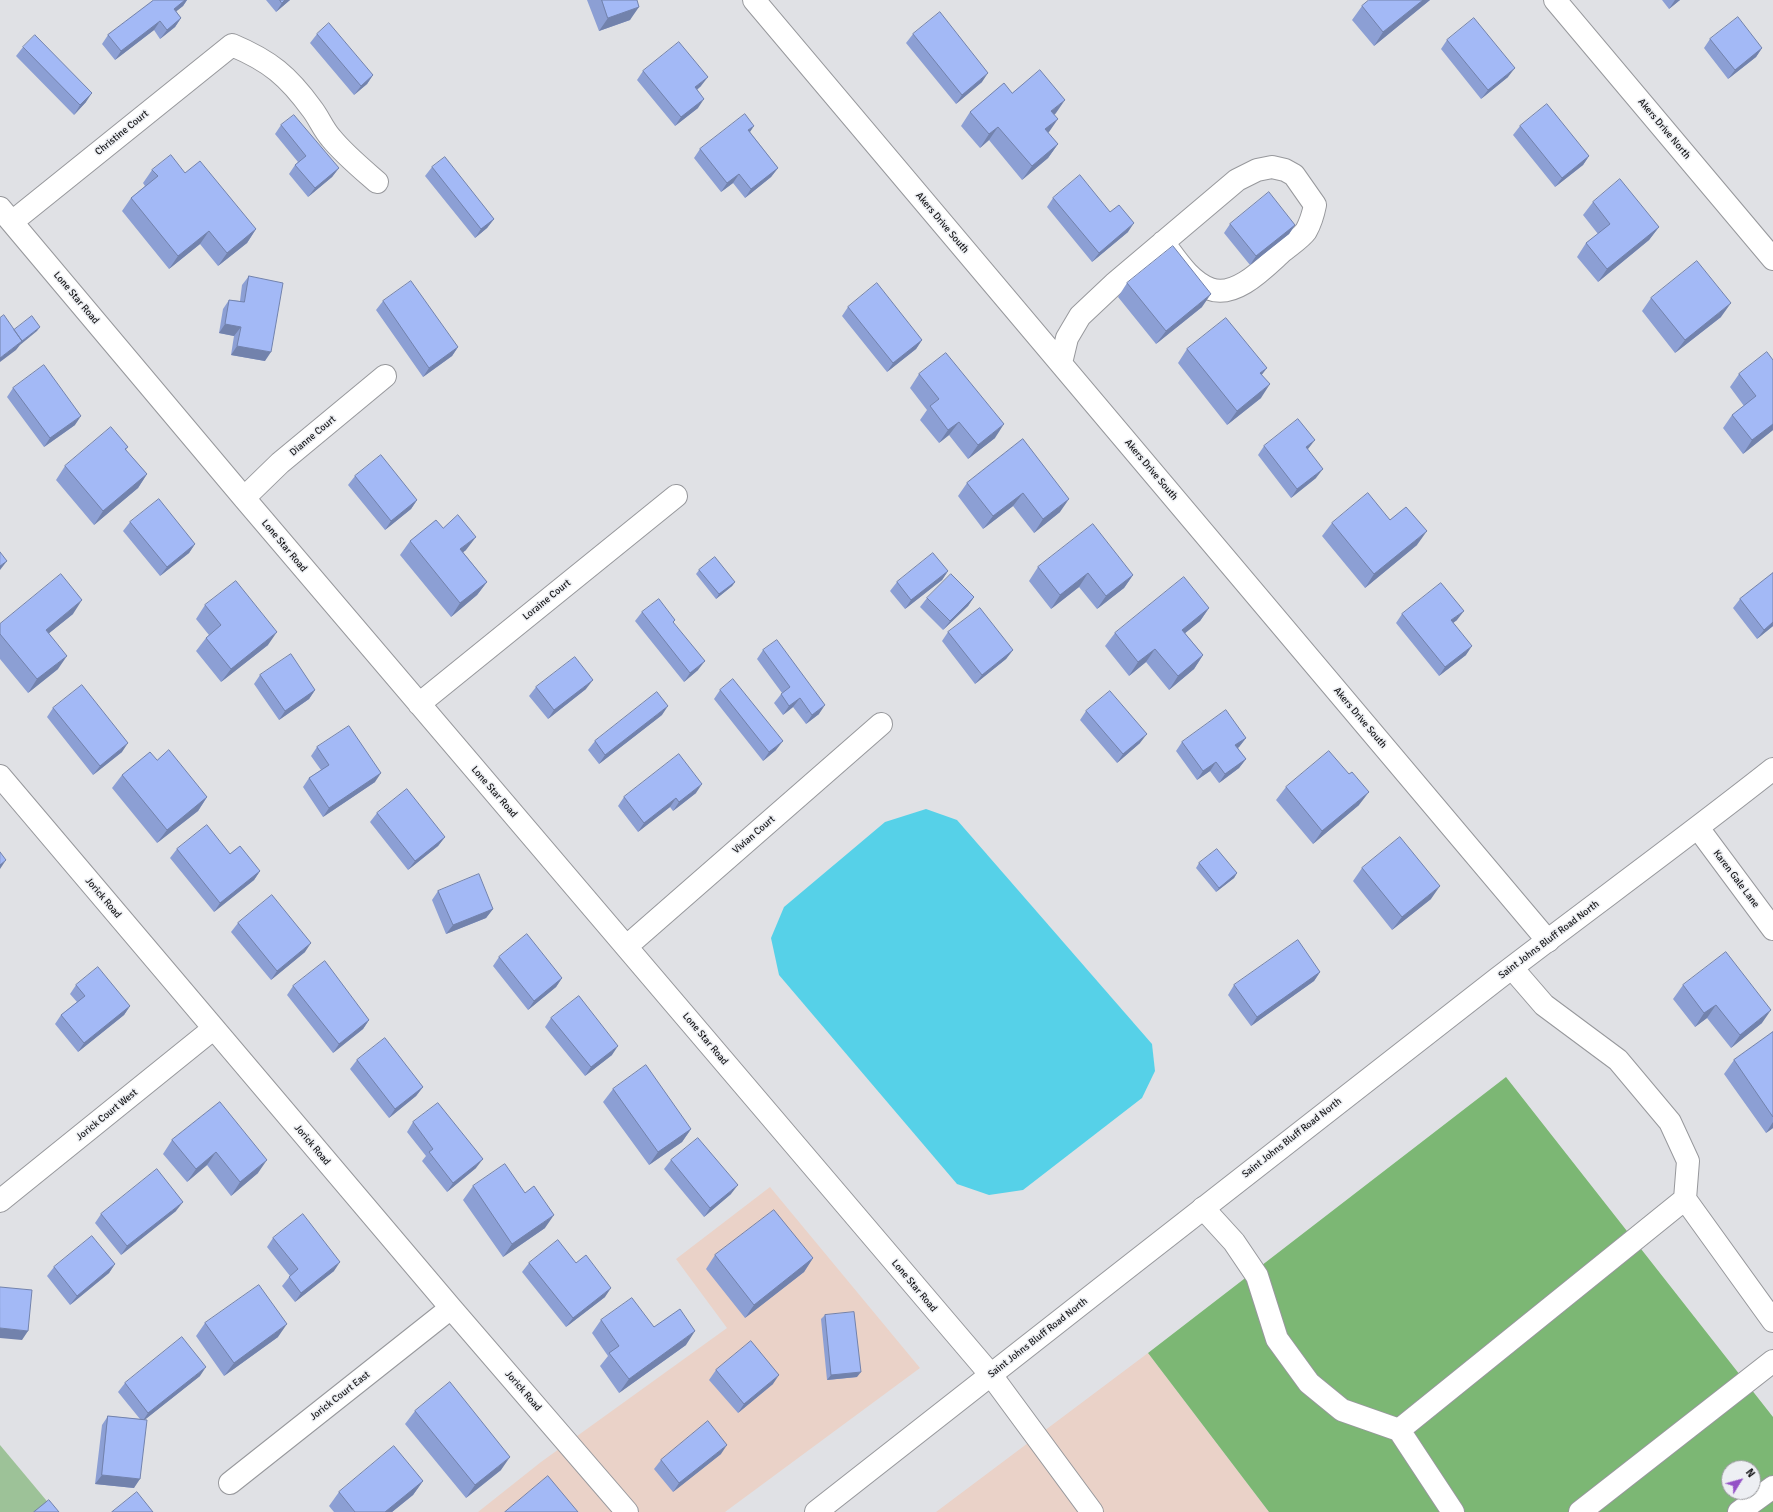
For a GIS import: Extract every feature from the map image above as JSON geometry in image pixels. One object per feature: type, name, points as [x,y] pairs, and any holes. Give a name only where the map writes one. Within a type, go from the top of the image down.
[{"type":"street","name":"Akers Drive South","points":[[754,0],[1548,941]]},
{"type":"street","name":"Akers Drive North","points":[[1555,0],[1773,259]]},
{"type":"street","name":"Christine Court","points":[[6,215],[232,45],[264,60],[293,84],[314,112],[331,139],[377,182]]},
{"type":"street","points":[[1061,363],[1067,338],[1080,316],[1114,284],[1163,242],[1237,180],[1257,170],[1272,167],[1294,175],[1315,205],[1313,219],[1305,232],[1248,282],[1236,288],[1223,291],[1211,290],[1192,279],[1163,242]]},
{"type":"street","name":"Lone Star Road","points":[[6,215],[244,498],[991,1375],[1092,1512]]},
{"type":"street","name":"Dianne Court","points":[[244,498],[280,463],[385,376]]},
{"type":"street","name":"Loraine Court","points":[[419,704],[676,496]]},
{"type":"street","name":"Vivian Court","points":[[627,946],[881,724]]},
{"type":"street","name":"Saint Johns Bluff Road North","points":[[816,1512],[1202,1208],[1512,968],[1698,828],[1773,769]]},
{"type":"street","name":"Jorick Road","points":[[0,776],[213,1029],[627,1512]]},
{"type":"street","name":"Karen Gale Lane","points":[[1698,828],[1773,929]]},
{"type":"street","points":[[1512,968],[1544,1005],[1618,1060],[1670,1122],[1688,1161],[1684,1199],[1773,1321]]},
{"type":"street","name":"Jorick Court West","points":[[0,1201],[213,1029]]},
{"type":"street","points":[[1399,1430],[1684,1199]]},
{"type":"street","points":[[1202,1208],[1234,1242],[1257,1276],[1277,1339],[1309,1383],[1342,1410],[1399,1430],[1453,1512]]},
{"type":"street","name":"Jorick Court East","points":[[230,1483],[451,1308]]},
{"type":"street","points":[[1580,1512],[1773,1361]]},
{"type":"street","points":[[1739,1512],[1773,1487]]},
{"type":"shaded area","points":[[770,1187],[920,1368],[725,1512],[478,1512],[541,1462],[727,1328],[676,1259]]},
{"type":"shaded area","points":[[1148,1353],[1269,1512],[936,1512]]},
{"type":"green space","points":[[1506,1077],[1773,1417],[1773,1512],[1269,1512],[1148,1353]]},
{"type":"green space","points":[[0,1445],[56,1512],[0,1512]]},
{"type":"water","points":[[926,809],[957,820],[1152,1044],[1155,1071],[1142,1098],[1023,1190],[989,1195],[957,1184],[779,975],[771,938],[784,907],[885,822]]},
{"type":"building","points":[[154,0],[185,0],[174,9],[181,18],[167,30],[160,21],[121,51],[108,35]]},
{"type":"building","points":[[602,0],[637,0],[639,7],[608,18]]},
{"type":"building","points":[[1369,0],[1423,0],[1383,32],[1362,6]]},
{"type":"building","points":[[940,12],[988,73],[962,95],[913,34]]},
{"type":"building","points":[[1738,17],[1762,48],[1735,70],[1710,39]]},
{"type":"building","points":[[1474,18],[1515,68],[1488,90],[1447,40]]},
{"type":"building","points":[[329,23],[373,75],[361,86],[317,34]]},
{"type":"building","points":[[35,35],[92,93],[80,105],[23,47]]},
{"type":"building","points":[[679,42],[708,77],[695,87],[704,99],[681,117],[643,71]]},
{"type":"building","points":[[1040,70],[1065,100],[1051,111],[1058,119],[1045,129],[1058,144],[1032,166],[998,127],[989,134],[970,112],[1004,83],[1012,93]]},
{"type":"building","points":[[1547,104],[1589,156],[1562,178],[1520,126]]},
{"type":"building","points":[[745,114],[754,126],[748,130],[778,168],[751,189],[739,174],[727,183],[700,149]]},
{"type":"building","points":[[294,115],[339,168],[315,188],[295,165],[306,156],[281,125]]},
{"type":"building","points":[[171,155],[185,173],[200,161],[256,229],[227,253],[209,231],[178,256],[131,198],[158,176],[152,170]]},
{"type":"building","points":[[445,157],[494,219],[481,229],[432,167]]},
{"type":"building","points":[[1080,175],[1110,212],[1119,205],[1134,223],[1099,253],[1053,198]]},
{"type":"building","points":[[1620,179],[1659,227],[1607,269],[1586,243],[1610,224],[1593,202]]},
{"type":"building","points":[[1269,192],[1295,225],[1256,256],[1230,224]]},
{"type":"building","points":[[1173,246],[1211,294],[1166,331],[1127,283]]},
{"type":"building","points":[[1697,261],[1731,303],[1685,340],[1651,298]]},
{"type":"building","points":[[249,276],[283,283],[271,352],[237,346],[241,327],[225,324],[229,300],[244,302]]},
{"type":"building","points":[[411,281],[458,347],[429,368],[383,301]]},
{"type":"building","points":[[877,283],[922,340],[893,363],[848,307]]},
{"type":"building","points":[[4,315],[22,341],[0,358],[0,318]]},
{"type":"building","points":[[32,316],[40,327],[22,341],[14,330]]},
{"type":"building","points":[[1226,318],[1267,368],[1260,373],[1270,384],[1237,411],[1187,349]]},
{"type":"building","points":[[1767,352],[1773,360],[1773,424],[1752,440],[1732,415],[1756,396],[1739,374]]},
{"type":"building","points":[[946,353],[1004,424],[978,445],[959,422],[948,430],[930,406],[939,399],[919,374]]},
{"type":"building","points":[[44,365],[81,416],[50,438],[13,388]]},
{"type":"building","points":[[1298,419],[1315,440],[1306,447],[1323,469],[1297,489],[1264,446]]},
{"type":"building","points":[[111,427],[128,447],[125,449],[147,474],[103,511],[65,466]]},
{"type":"building","points":[[1023,439],[1069,499],[1043,519],[1023,493],[993,516],[967,483]]},
{"type":"building","points":[[381,455],[417,500],[391,521],[355,476]]},
{"type":"building","points":[[1368,493],[1390,520],[1406,507],[1427,531],[1374,574],[1332,523]]},
{"type":"building","points":[[159,499],[195,544],[167,567],[130,522]]},
{"type":"building","points":[[458,515],[476,537],[460,549],[487,582],[460,603],[410,541],[436,520],[443,528]]},
{"type":"building","points":[[1093,524],[1133,575],[1106,596],[1088,573],[1060,595],[1038,567]]},
{"type":"building","points":[[0,552],[7,561],[0,566]]},
{"type":"building","points":[[933,553],[948,571],[911,600],[897,582]]},
{"type":"building","points":[[715,557],[735,582],[719,594],[699,570]]},
{"type":"building","points":[[1773,573],[1773,622],[1764,630],[1740,599]]},
{"type":"building","points":[[61,574],[82,600],[46,630],[67,656],[37,679],[0,634],[0,624]]},
{"type":"building","points":[[951,574],[974,597],[950,621],[927,598]]},
{"type":"building","points":[[1184,577],[1209,608],[1182,630],[1203,655],[1178,676],[1155,649],[1138,662],[1115,633]]},
{"type":"building","points":[[236,581],[277,632],[231,669],[206,638],[221,625],[205,605]]},
{"type":"building","points":[[1441,583],[1464,611],[1451,620],[1472,646],[1445,667],[1402,614]]},
{"type":"building","points":[[659,599],[675,620],[673,622],[705,661],[690,673],[642,612]]},
{"type":"building","points":[[980,608],[1013,650],[982,675],[948,632]]},
{"type":"building","points":[[777,640],[825,705],[812,715],[800,698],[789,706],[781,694],[790,687],[763,650]]},
{"type":"building","points":[[291,654],[315,690],[285,711],[260,675]]},
{"type":"building","points":[[575,657],[593,680],[554,710],[536,687]]},
{"type":"building","points":[[733,679],[783,741],[769,752],[720,690]]},
{"type":"building","points":[[82,685],[128,743],[100,766],[53,708]]},
{"type":"building","points":[[1110,691],[1147,734],[1123,754],[1086,711]]},
{"type":"building","points":[[657,692],[668,706],[605,755],[595,741]]},
{"type":"building","points":[[1226,710],[1246,738],[1235,745],[1246,759],[1225,774],[1216,762],[1203,771],[1182,742]]},
{"type":"building","points":[[349,726],[381,773],[329,808],[309,778],[329,765],[317,747]]},
{"type":"building","points":[[169,750],[207,797],[167,830],[122,775],[150,752],[157,760]]},
{"type":"building","points":[[1329,751],[1349,774],[1352,772],[1369,792],[1322,831],[1286,787]]},
{"type":"building","points":[[679,754],[702,784],[679,802],[676,798],[644,823],[624,797]]},
{"type":"building","points":[[407,789],[445,837],[415,861],[377,813]]},
{"type":"building","points":[[207,825],[230,854],[240,846],[260,871],[220,903],[177,849]]},
{"type":"building","points":[[1400,837],[1440,886],[1402,917],[1362,868]]},
{"type":"building","points":[[1217,849],[1237,873],[1219,888],[1199,863]]},
{"type":"building","points":[[0,852],[6,860],[0,865]]},
{"type":"building","points":[[479,874],[493,909],[453,925],[438,891]]},
{"type":"building","points":[[272,895],[311,943],[277,971],[238,923]]},
{"type":"building","points":[[527,934],[562,978],[534,1001],[499,957]]},
{"type":"building","points":[[1298,940],[1320,972],[1257,1017],[1234,985]]},
{"type":"building","points":[[1726,952],[1771,1010],[1740,1035],[1716,1005],[1704,1013],[1683,985]]},
{"type":"building","points":[[325,961],[369,1020],[339,1044],[293,986]]},
{"type":"building","points":[[98,967],[130,1006],[84,1043],[61,1015],[85,996],[76,985]]},
{"type":"building","points":[[579,996],[618,1046],[591,1067],[551,1018]]},
{"type":"building","points":[[1773,1032],[1773,1117],[1734,1060]]},
{"type":"building","points":[[385,1038],[423,1087],[395,1109],[357,1060]]},
{"type":"building","points":[[646,1065],[691,1129],[658,1152],[613,1089]]},
{"type":"building","points":[[220,1102],[267,1160],[240,1182],[216,1152],[196,1169],[172,1140]]},
{"type":"building","points":[[438,1103],[483,1159],[453,1183],[429,1152],[433,1149],[413,1122]]},
{"type":"building","points":[[698,1138],[738,1185],[710,1208],[671,1160]]},
{"type":"building","points":[[505,1164],[525,1193],[534,1186],[554,1215],[512,1244],[473,1186]]},
{"type":"building","points":[[157,1169],[183,1202],[127,1246],[101,1214]]},
{"type":"building","points":[[774,1210],[813,1258],[754,1305],[715,1255]]},
{"type":"building","points":[[303,1214],[340,1262],[301,1293],[289,1277],[298,1269],[273,1238]]},
{"type":"building","points":[[92,1236],[115,1264],[77,1296],[54,1267]]},
{"type":"building","points":[[558,1240],[576,1263],[586,1255],[611,1288],[573,1318],[529,1263]]},
{"type":"building","points":[[259,1285],[287,1324],[234,1363],[205,1323]]},
{"type":"building","points":[[0,1287],[32,1290],[28,1331],[0,1328]]},
{"type":"building","points":[[632,1298],[654,1327],[680,1309],[695,1331],[629,1379],[609,1353],[619,1346],[601,1320]]},
{"type":"building","points":[[854,1312],[861,1372],[831,1375],[825,1315]]},
{"type":"building","points":[[182,1337],[206,1367],[148,1413],[125,1383]]},
{"type":"building","points":[[751,1341],[779,1375],[744,1404],[716,1370]]},
{"type":"building","points":[[450,1382],[510,1457],[475,1485],[415,1411]]},
{"type":"building","points":[[108,1416],[147,1420],[140,1479],[102,1475]]},
{"type":"building","points":[[708,1421],[727,1445],[679,1483],[661,1460]]},
{"type":"building","points":[[394,1446],[423,1481],[385,1512],[355,1512],[339,1492]]},
{"type":"building","points":[[548,1476],[578,1512],[505,1512]]},
{"type":"building","points":[[137,1492],[153,1512],[112,1512]]},
{"type":"building","points":[[49,1500],[59,1512],[34,1512]]}]
